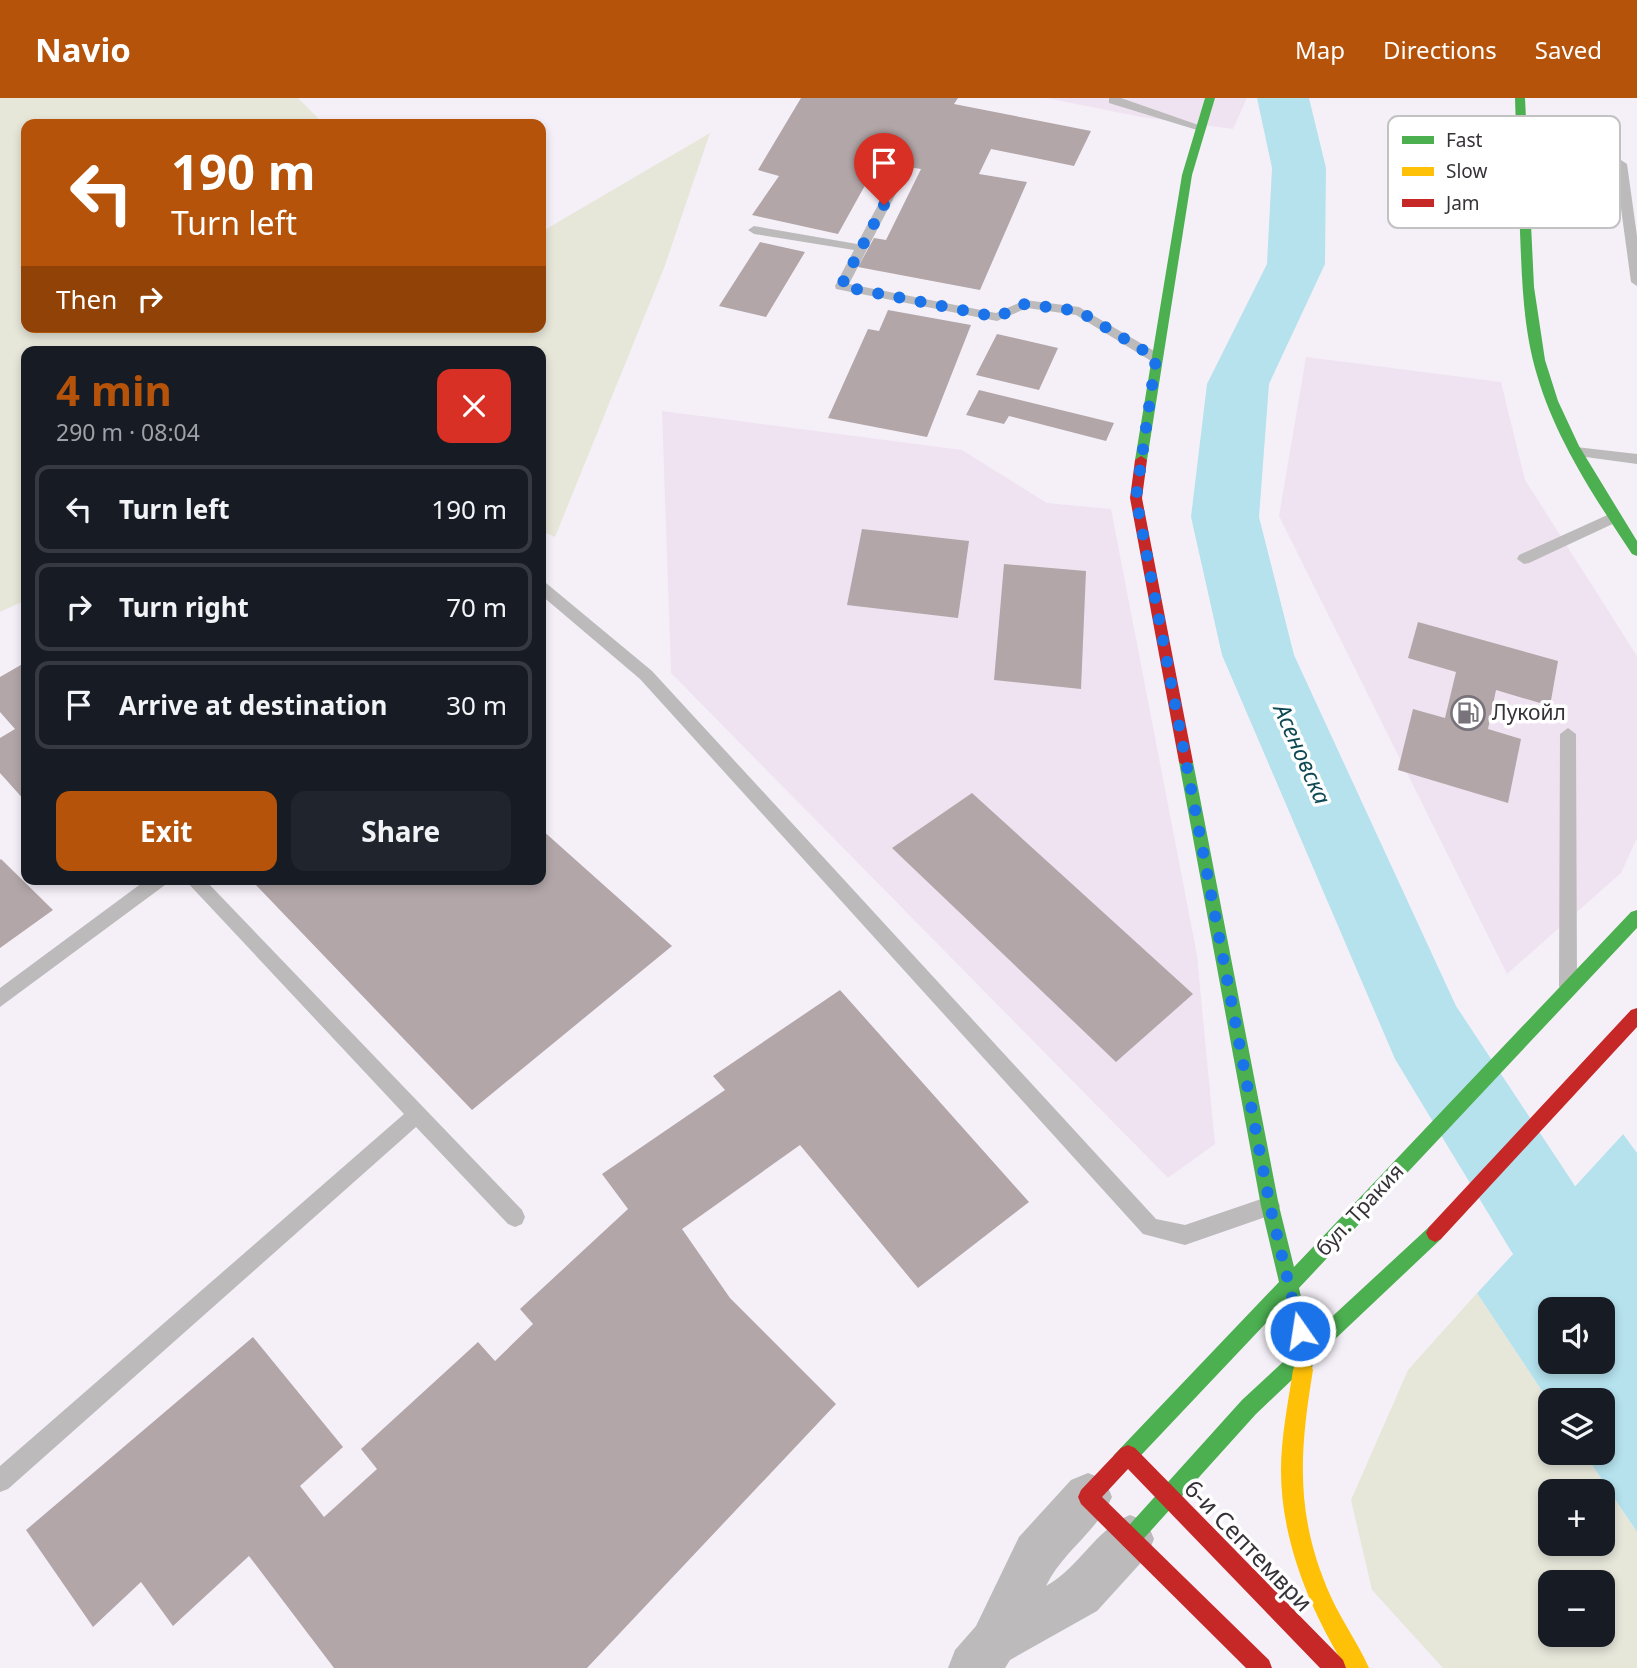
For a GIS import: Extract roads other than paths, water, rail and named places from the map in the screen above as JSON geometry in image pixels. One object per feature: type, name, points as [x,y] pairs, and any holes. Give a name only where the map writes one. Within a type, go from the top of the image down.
[{"type":"main road","points":[[1210,98],[1187,175],[1136,498],[1270,1206],[1305,1354],[1293,1439],[1292,1486],[1300,1536],[1315,1587],[1341,1642],[1357,1668]]},
{"type":"main road","points":[[1520,98],[1521,116]]},
{"type":"main road","points":[[1527,228],[1532,317],[1538,354],[1550,392],[1576,452],[1637,551]]},
{"type":"main road","name":"бул. Тракия","points":[[1088,1497],[1637,917]]},
{"type":"main road","name":"бул. Тракия","points":[[1130,1539],[1249,1407],[1437,1231],[1637,1015]]},
{"type":"main road","name":"6-и Септември","points":[[1128,1455],[1335,1668]]},
{"type":"main road","points":[[1088,1497],[1261,1668]]},
{"type":"street","name":"бул. Тракия","points":[[983,1655],[1036,1555],[1088,1497]]},
{"type":"street","name":"бул. Тракия","points":[[983,1655],[1080,1594],[1130,1539]]},
{"type":"lane","points":[[1115,98],[1113,101],[1201,128]]},
{"type":"lane","points":[[1620,164],[1637,282]]},
{"type":"lane","points":[[895,184],[841,286],[997,317],[1025,304],[1079,311],[1156,358]]},
{"type":"lane","points":[[754,230],[861,248]]},
{"type":"lane","points":[[1576,452],[1637,459]]},
{"type":"lane","points":[[1524,559],[1614,517]]},
{"type":"lane","points":[[546,591],[646,674],[1150,1227],[1185,1235],[1270,1206]]},
{"type":"lane","points":[[1568,734],[1568,988]]},
{"type":"lane","points":[[0,999],[152,885]]},
{"type":"lane","points":[[199,885],[514,1217]]},
{"type":"lane","points":[[0,1481],[416,1115]]},
{"type":"water","points":[[1623,1134],[1637,1153],[1637,1532],[1615,1499],[1615,1479],[1601,1479],[1592,1465],[1615,1465],[1615,1388],[1540,1388],[1477,1293]]},
{"type":"waterway","name":"Асеновска","points":[[1283,98],[1299,168],[1296,264],[1238,384],[1225,517],[1258,655],[1425,1032],[1544,1220],[1637,1347]]},
{"type":"place","name":"Лукойл","points":[[1468,713]]}]
